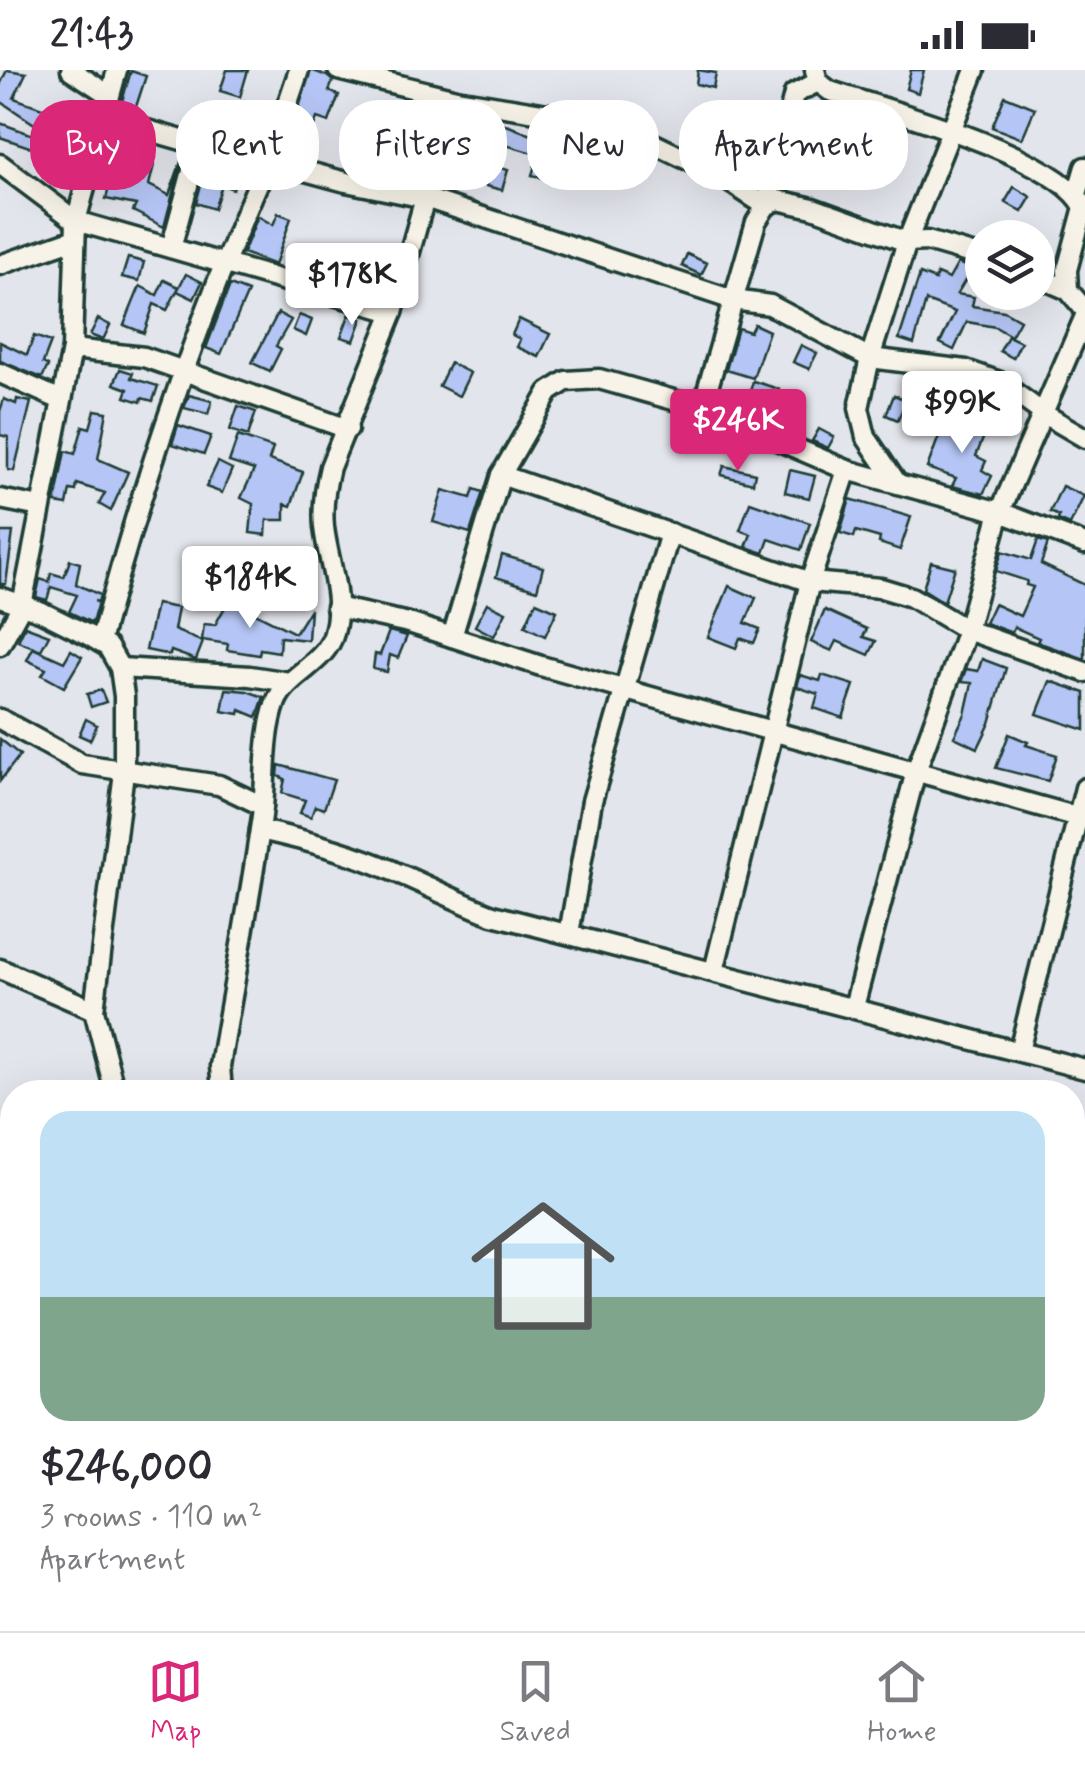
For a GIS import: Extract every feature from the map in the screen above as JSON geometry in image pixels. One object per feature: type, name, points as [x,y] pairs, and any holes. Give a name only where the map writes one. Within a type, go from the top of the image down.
[{"type":"street","points":[[71,70],[109,94]]},
{"type":"street","points":[[107,100],[116,70]]},
{"type":"street","points":[[289,100],[300,70]]},
{"type":"street","points":[[338,70],[456,98],[615,125],[720,175],[766,206]]},
{"type":"street","points":[[897,484],[866,438],[859,408],[870,358],[907,242],[974,70]]},
{"type":"street","points":[[702,408],[756,222],[766,206],[794,94],[816,76],[830,91],[952,132],[1044,171],[1082,202]]},
{"type":"street","points":[[221,1080],[220,1066],[260,830],[270,725],[277,699],[289,682],[328,646],[334,633],[337,586],[324,528],[324,494],[330,467],[393,312],[425,198],[434,143],[456,98]]},
{"type":"street","points":[[0,164],[75,230],[171,248],[393,312]]},
{"type":"street","points":[[1068,290],[1067,270],[1082,202],[1085,167]]},
{"type":"street","points":[[319,174],[425,198],[733,300],[770,305],[870,358],[966,370],[1000,382],[1085,438]]},
{"type":"street","points":[[0,644],[22,605],[72,349],[75,230],[84,190]]},
{"type":"street","points":[[171,248],[187,190]]},
{"type":"street","points":[[100,642],[147,472],[182,370],[255,190]]},
{"type":"street","points":[[766,206],[778,200],[907,242],[926,241],[965,252]]},
{"type":"street","points":[[0,265],[75,230]]},
{"type":"street","points":[[854,1007],[916,771],[967,630],[1000,512],[1085,313],[1068,290],[1055,285]]},
{"type":"street","points":[[72,349],[132,354],[348,429]]},
{"type":"street","points":[[0,374],[61,400]]},
{"type":"street","points":[[452,637],[501,475],[549,392],[566,381],[599,380],[702,408],[847,470],[1000,512],[1085,544]]},
{"type":"street","points":[[714,971],[810,582],[847,470]]},
{"type":"street","points":[[501,475],[810,582],[880,588],[911,596],[967,630],[1085,672]]},
{"type":"street","points":[[0,498],[40,507]]},
{"type":"street","points":[[569,934],[592,801],[670,533]]},
{"type":"street","points":[[0,597],[74,626],[108,647],[120,668],[124,772],[94,1010],[112,1080]]},
{"type":"street","points":[[336,607],[409,623],[624,689],[1080,817]]},
{"type":"street","points":[[120,668],[289,682]]},
{"type":"street","points":[[0,718],[82,764],[219,785],[263,806]]},
{"type":"street","points":[[1020,1050],[1085,788]]},
{"type":"street","points":[[260,830],[392,870],[493,915],[1085,1068]]},
{"type":"street","points":[[0,969],[94,1010]]},
{"type":"building","points":[[7,70],[26,73],[14,98],[30,104],[30,121],[0,101],[0,85]]},
{"type":"building","points":[[227,70],[248,70],[240,97],[220,91]]},
{"type":"building","points":[[311,70],[333,81],[329,91],[339,95],[329,122],[319,119],[319,100],[301,100]]},
{"type":"building","points":[[698,70],[716,73],[713,88],[696,84]]},
{"type":"building","points":[[911,70],[924,70],[918,93],[906,89]]},
{"type":"building","points":[[131,71],[146,76],[138,100],[122,100]]},
{"type":"building","points":[[1005,96],[1035,108],[1022,139],[992,127]]},
{"type":"building","points":[[0,123],[30,134],[30,147],[0,137]]},
{"type":"building","points":[[507,126],[527,133],[527,151],[507,145]]},
{"type":"building","points":[[176,176],[164,227],[133,211],[136,205],[106,199],[108,190],[156,188],[169,195]]},
{"type":"building","points":[[1014,187],[1031,197],[1022,212],[1005,202]]},
{"type":"building","points":[[200,190],[220,190],[214,209],[196,203]]},
{"type":"building","points":[[278,213],[291,218],[275,265],[243,253],[258,216],[273,225]]},
{"type":"building","points":[[687,254],[707,263],[701,275],[682,266]]},
{"type":"building","points":[[128,258],[144,262],[139,281],[122,277]]},
{"type":"building","points":[[958,263],[965,266],[965,281],[957,294],[965,295],[965,310],[1004,311],[1020,320],[1011,336],[995,327],[967,322],[954,350],[940,343],[955,312],[926,301],[914,344],[899,339],[920,274],[935,280],[937,274],[949,279]]},
{"type":"building","points":[[186,274],[202,282],[194,299],[177,291]]},
{"type":"building","points":[[164,280],[179,287],[167,310],[154,304],[144,333],[124,325],[140,286],[157,295]]},
{"type":"building","points":[[230,285],[248,292],[221,354],[206,348]]},
{"type":"building","points":[[278,313],[291,320],[276,346],[281,349],[270,371],[252,363]]},
{"type":"building","points":[[299,315],[312,320],[306,336],[293,330]]},
{"type":"building","points":[[349,315],[362,319],[354,341],[341,337]]},
{"type":"building","points":[[98,319],[110,325],[103,340],[90,335]]},
{"type":"building","points":[[519,319],[550,334],[539,357],[517,347],[520,339],[512,335]]},
{"type":"building","points":[[754,324],[769,331],[753,378],[726,370],[738,328],[750,332]]},
{"type":"building","points":[[34,336],[51,342],[42,378],[0,361],[0,342],[27,355]]},
{"type":"building","points":[[1008,336],[1021,342],[1013,358],[1000,351]]},
{"type":"building","points":[[801,345],[817,353],[809,369],[793,362]]},
{"type":"building","points":[[450,363],[470,373],[459,396],[439,386]]},
{"type":"building","points":[[120,369],[133,373],[131,378],[158,386],[153,401],[125,397],[128,389],[114,384]]},
{"type":"building","points":[[753,381],[779,389],[768,423],[744,412]]},
{"type":"building","points":[[189,395],[212,401],[208,414],[184,408]]},
{"type":"building","points":[[894,395],[906,400],[898,420],[886,415]]},
{"type":"building","points":[[4,399],[16,404],[17,399],[31,402],[14,471],[8,470],[8,437],[0,435]]},
{"type":"building","points":[[238,406],[256,412],[248,436],[230,430]]},
{"type":"building","points":[[95,410],[107,412],[98,459],[128,472],[111,511],[99,504],[105,493],[77,484],[76,491],[70,490],[67,505],[55,503],[65,451],[75,454],[83,426],[90,428]]},
{"type":"building","points":[[976,418],[989,424],[976,456],[986,461],[982,470],[992,476],[983,494],[952,486],[956,478],[927,468],[945,420],[971,430]]},
{"type":"building","points":[[178,425],[211,436],[204,454],[172,444]]},
{"type":"building","points":[[819,429],[834,437],[828,448],[812,441]]},
{"type":"building","points":[[238,436],[273,448],[269,460],[303,472],[291,506],[285,504],[285,520],[267,520],[266,535],[250,533],[253,504],[241,498],[254,470],[229,462]]},
{"type":"building","points":[[218,462],[232,469],[222,493],[206,487]]},
{"type":"building","points":[[724,466],[755,473],[753,483],[721,475]]},
{"type":"building","points":[[790,470],[815,476],[809,498],[785,492]]},
{"type":"building","points":[[1062,486],[1084,496],[1070,525],[1050,512]]},
{"type":"building","points":[[474,489],[483,492],[470,533],[433,522],[443,490],[471,498]]},
{"type":"building","points":[[850,499],[911,517],[900,550],[879,543],[880,538],[856,531],[854,537],[840,533]]},
{"type":"building","points":[[750,502],[810,523],[801,550],[769,539],[764,553],[746,547],[751,534],[740,530]]},
{"type":"building","points":[[0,532],[13,532],[6,584],[0,584]]},
{"type":"building","points":[[1038,540],[1048,543],[1041,564],[1085,585],[1085,659],[1037,642],[1039,638],[1014,627],[1012,633],[985,623],[994,604],[1020,616],[1033,587],[1026,585],[1027,581],[996,571],[1002,551],[1031,560]]},
{"type":"building","points":[[312,555],[315,558],[292,588],[279,578],[287,567],[293,571]]},
{"type":"building","points":[[502,555],[543,567],[537,590],[496,577]]},
{"type":"building","points":[[235,559],[248,569],[239,581],[226,571]]},
{"type":"building","points":[[70,560],[80,563],[76,584],[100,595],[92,623],[69,612],[77,595],[51,587],[47,600],[36,597],[40,579],[49,582],[51,573],[64,577]]},
{"type":"building","points":[[931,562],[955,568],[944,602],[923,589]]},
{"type":"building","points":[[729,586],[756,598],[745,623],[760,629],[754,643],[740,638],[736,648],[708,637]]},
{"type":"building","points":[[229,600],[295,633],[310,609],[308,640],[280,637],[279,652],[260,649],[259,655],[227,650],[228,644],[202,640],[204,624],[215,625]]},
{"type":"building","points":[[536,602],[557,611],[545,636],[525,626]]},
{"type":"building","points":[[487,603],[506,612],[494,636],[475,626]]},
{"type":"building","points":[[156,604],[178,608],[174,630],[203,642],[196,660],[171,651],[170,655],[146,650]]},
{"type":"building","points":[[825,610],[867,629],[863,637],[876,641],[869,655],[837,641],[832,651],[811,642]]},
{"type":"building","points":[[25,626],[49,635],[41,650],[18,641]]},
{"type":"building","points":[[389,631],[407,636],[398,658],[390,655],[387,672],[373,669],[375,654],[380,655]]},
{"type":"building","points":[[33,648],[64,662],[71,650],[82,657],[64,687],[42,675],[46,669],[27,660]]},
{"type":"building","points":[[982,659],[1006,668],[990,723],[978,748],[954,737],[965,714],[972,683],[961,682],[966,669],[978,671]]},
{"type":"building","points":[[800,675],[820,681],[822,675],[854,685],[843,718],[814,708],[818,694],[797,687]]},
{"type":"building","points":[[1050,681],[1085,693],[1085,730],[1037,714]]},
{"type":"building","points":[[226,689],[264,697],[257,717],[240,710],[239,714],[222,711]]},
{"type":"building","points":[[101,690],[106,702],[91,707],[87,694]]},
{"type":"building","points":[[86,719],[97,725],[90,740],[79,735]]},
{"type":"building","points":[[1009,734],[1028,742],[1026,745],[1057,755],[1048,781],[996,768]]},
{"type":"building","points":[[0,739],[20,755],[0,781]]},
{"type":"building","points":[[279,765],[334,780],[324,809],[315,806],[311,817],[300,813],[305,800],[282,793],[285,779],[278,776]]}]
